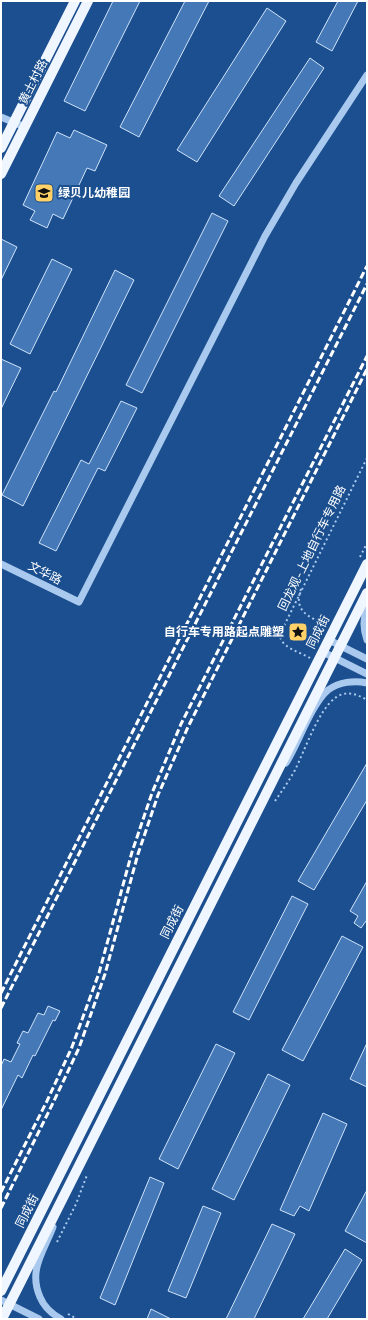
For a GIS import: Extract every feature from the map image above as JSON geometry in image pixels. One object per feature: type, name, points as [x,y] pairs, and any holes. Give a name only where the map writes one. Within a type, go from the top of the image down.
[{"type":"main road","name":"黄土村路","points":[[1,148],[75,1]]},
{"type":"main road","name":"黄土村路","points":[[1,174],[88,1]]},
{"type":"main road","name":"同成街","points":[[1,1291],[367,564]]},
{"type":"main road","points":[[2,1319],[5,1302],[69,1185],[367,593]]},
{"type":"street","name":"文华路","points":[[1,564],[78,602],[264,236],[296,183],[367,75]]},
{"type":"street","points":[[1,117],[25,127]]},
{"type":"street","points":[[367,608],[364,617],[364,629],[367,640]]},
{"type":"street","points":[[329,640],[367,659]]},
{"type":"street","points":[[323,652],[367,674]]},
{"type":"street","points":[[266,795],[290,757],[315,708],[324,695],[334,687],[345,683],[356,681],[367,683]]},
{"type":"street","points":[[63,1316],[51,1313],[44,1304],[38,1292],[35,1278],[40,1257],[69,1185]]},
{"type":"street","points":[[5,1302],[39,1319]]},
{"type":"path","name":"回龙观-上地自行车专用路","points":[[306,656],[284,644],[280,640],[281,631],[367,458]]},
{"type":"path","points":[[301,589],[299,601],[301,609],[310,617],[322,624]]},
{"type":"path","points":[[274,803],[289,780],[318,722],[331,702],[347,693],[357,695],[367,700]]},
{"type":"path","points":[[55,1246],[76,1204],[89,1168]]},
{"type":"path","points":[[63,1316],[77,1319]]},
{"type":"building","points":[[113,1],[140,1],[85,111],[64,101]]},
{"type":"building","points":[[185,1],[209,1],[139,137],[120,127]]},
{"type":"building","points":[[338,1],[358,1],[332,51],[316,42]]},
{"type":"building","points":[[267,8],[286,21],[197,162],[177,150]]},
{"type":"building","points":[[310,58],[324,68],[234,206],[219,196]]},
{"type":"building","points":[[74,130],[107,145],[95,171],[87,168],[63,219],[53,214],[47,228],[30,220],[35,211],[23,205],[57,132],[70,138]]},
{"type":"building","points":[[212,213],[228,221],[142,393],[126,385]]},
{"type":"building","points":[[1,239],[17,247],[1,280]]},
{"type":"building","points":[[52,259],[72,269],[30,354],[10,344]]},
{"type":"building","points":[[115,270],[134,280],[23,506],[2,495],[54,391],[56,392]]},
{"type":"building","points":[[1,359],[21,368],[1,409]]},
{"type":"building","points":[[121,401],[137,408],[105,471],[98,468],[56,551],[39,543],[81,460],[89,464]]},
{"type":"building","points":[[367,763],[367,800],[314,890],[298,881]]},
{"type":"building","points":[[367,881],[367,921],[361,928],[354,923],[358,916],[350,911]]},
{"type":"building","points":[[292,896],[308,904],[249,1020],[233,1012]]},
{"type":"building","points":[[342,936],[363,947],[303,1061],[282,1050]]},
{"type":"building","points":[[48,1006],[60,1011],[55,1021],[53,1020],[35,1056],[33,1055],[22,1078],[18,1075],[1,1110],[1,1066],[4,1059],[11,1062],[20,1044],[17,1043],[23,1031],[28,1033],[38,1013],[44,1015]]},
{"type":"building","points":[[367,1043],[367,1087],[350,1079]]},
{"type":"building","points":[[216,1044],[235,1053],[178,1169],[159,1159]]},
{"type":"building","points":[[268,1074],[290,1085],[234,1200],[212,1189]]},
{"type":"building","points":[[323,1113],[347,1124],[309,1211],[300,1206],[294,1216],[280,1210]]},
{"type":"building","points":[[150,1177],[164,1183],[115,1305],[100,1298]]},
{"type":"building","points":[[367,1190],[367,1243],[345,1231]]},
{"type":"building","points":[[203,1206],[221,1213],[186,1298],[168,1291]]},
{"type":"building","points":[[272,1224],[295,1234],[254,1319],[226,1319]]},
{"type":"building","points":[[345,1249],[362,1260],[327,1319],[303,1319]]},
{"type":"building","points":[[151,1309],[171,1319],[147,1319]]},
{"type":"railway","points":[[1,993],[367,266]]},
{"type":"railway","points":[[1,1008],[367,284]]},
{"type":"railway","points":[[1,1192],[47,1101],[72,1047],[99,973],[132,852],[152,793],[181,724],[367,356]]},
{"type":"railway","points":[[1,1208],[79,1048],[105,974],[138,854],[158,795],[188,727],[367,369]]},
{"type":"place","name":"绿贝儿幼稚园","points":[[44,193]]},
{"type":"place","name":"自行车专用路起点雕塑","points":[[298,632]]}]
